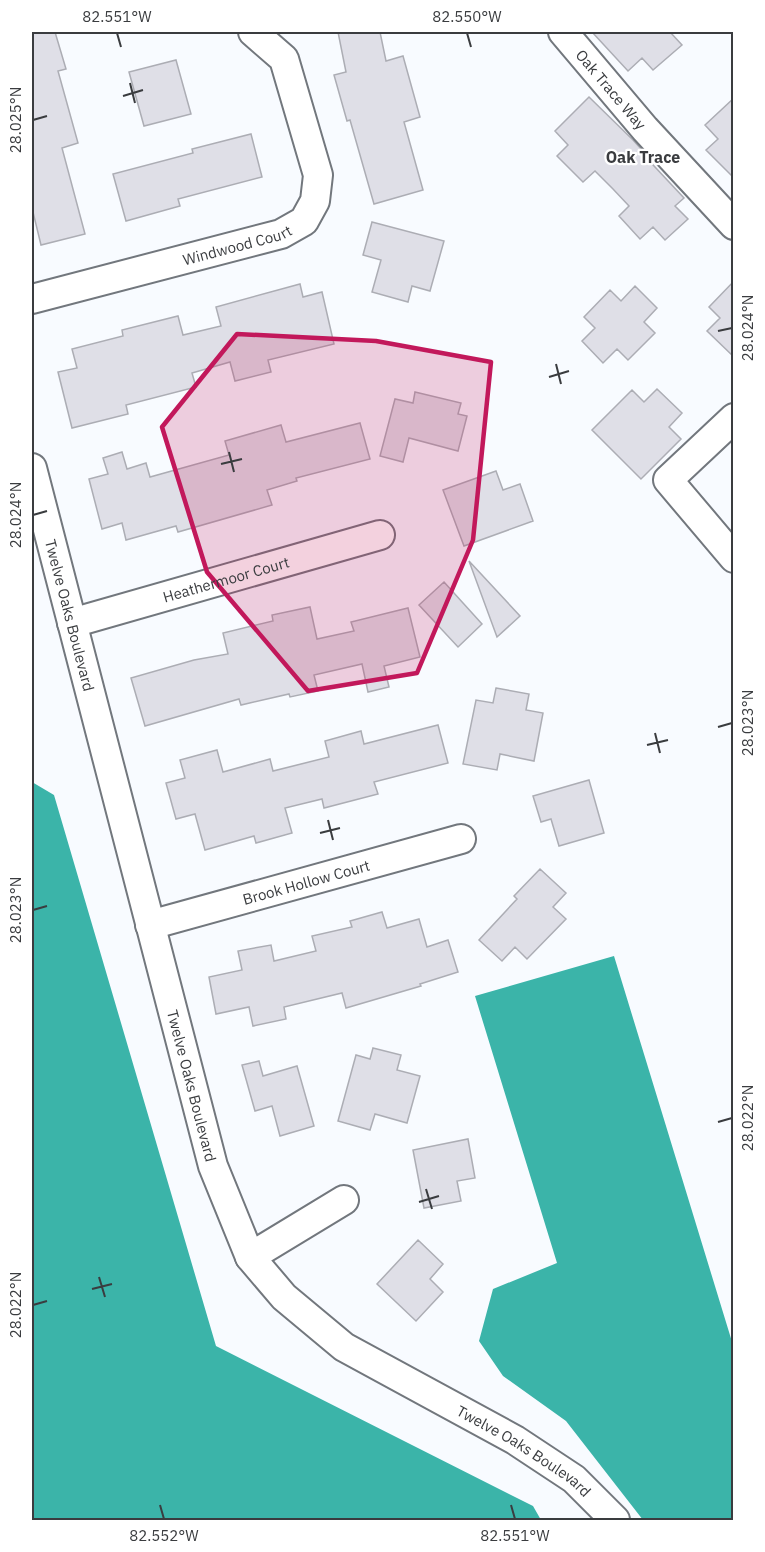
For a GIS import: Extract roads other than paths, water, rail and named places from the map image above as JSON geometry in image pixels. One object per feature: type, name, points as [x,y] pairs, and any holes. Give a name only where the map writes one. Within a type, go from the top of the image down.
[{"type":"street","name":"Windwood Court","points":[[32,299],[281,234],[304,221],[315,201],[318,175],[284,59],[253,32]]},
{"type":"street","name":"Oak Trace Way","points":[[563,32],[645,129],[734,225]]},
{"type":"street","points":[[734,418],[668,480],[734,558]]},
{"type":"street","name":"Twelve Oaks Boulevard","points":[[32,468],[213,1166],[250,1257],[284,1297],[344,1347],[515,1440],[574,1479],[615,1521]]},
{"type":"street","name":"Heathermoor Court","points":[[72,622],[380,535]]},
{"type":"street","name":"Brook Hollow Court","points":[[150,925],[461,839]]},
{"type":"street","points":[[250,1257],[344,1200]]},
{"type":"district","name":"Oak Trace","points":[[643,157]]}]
